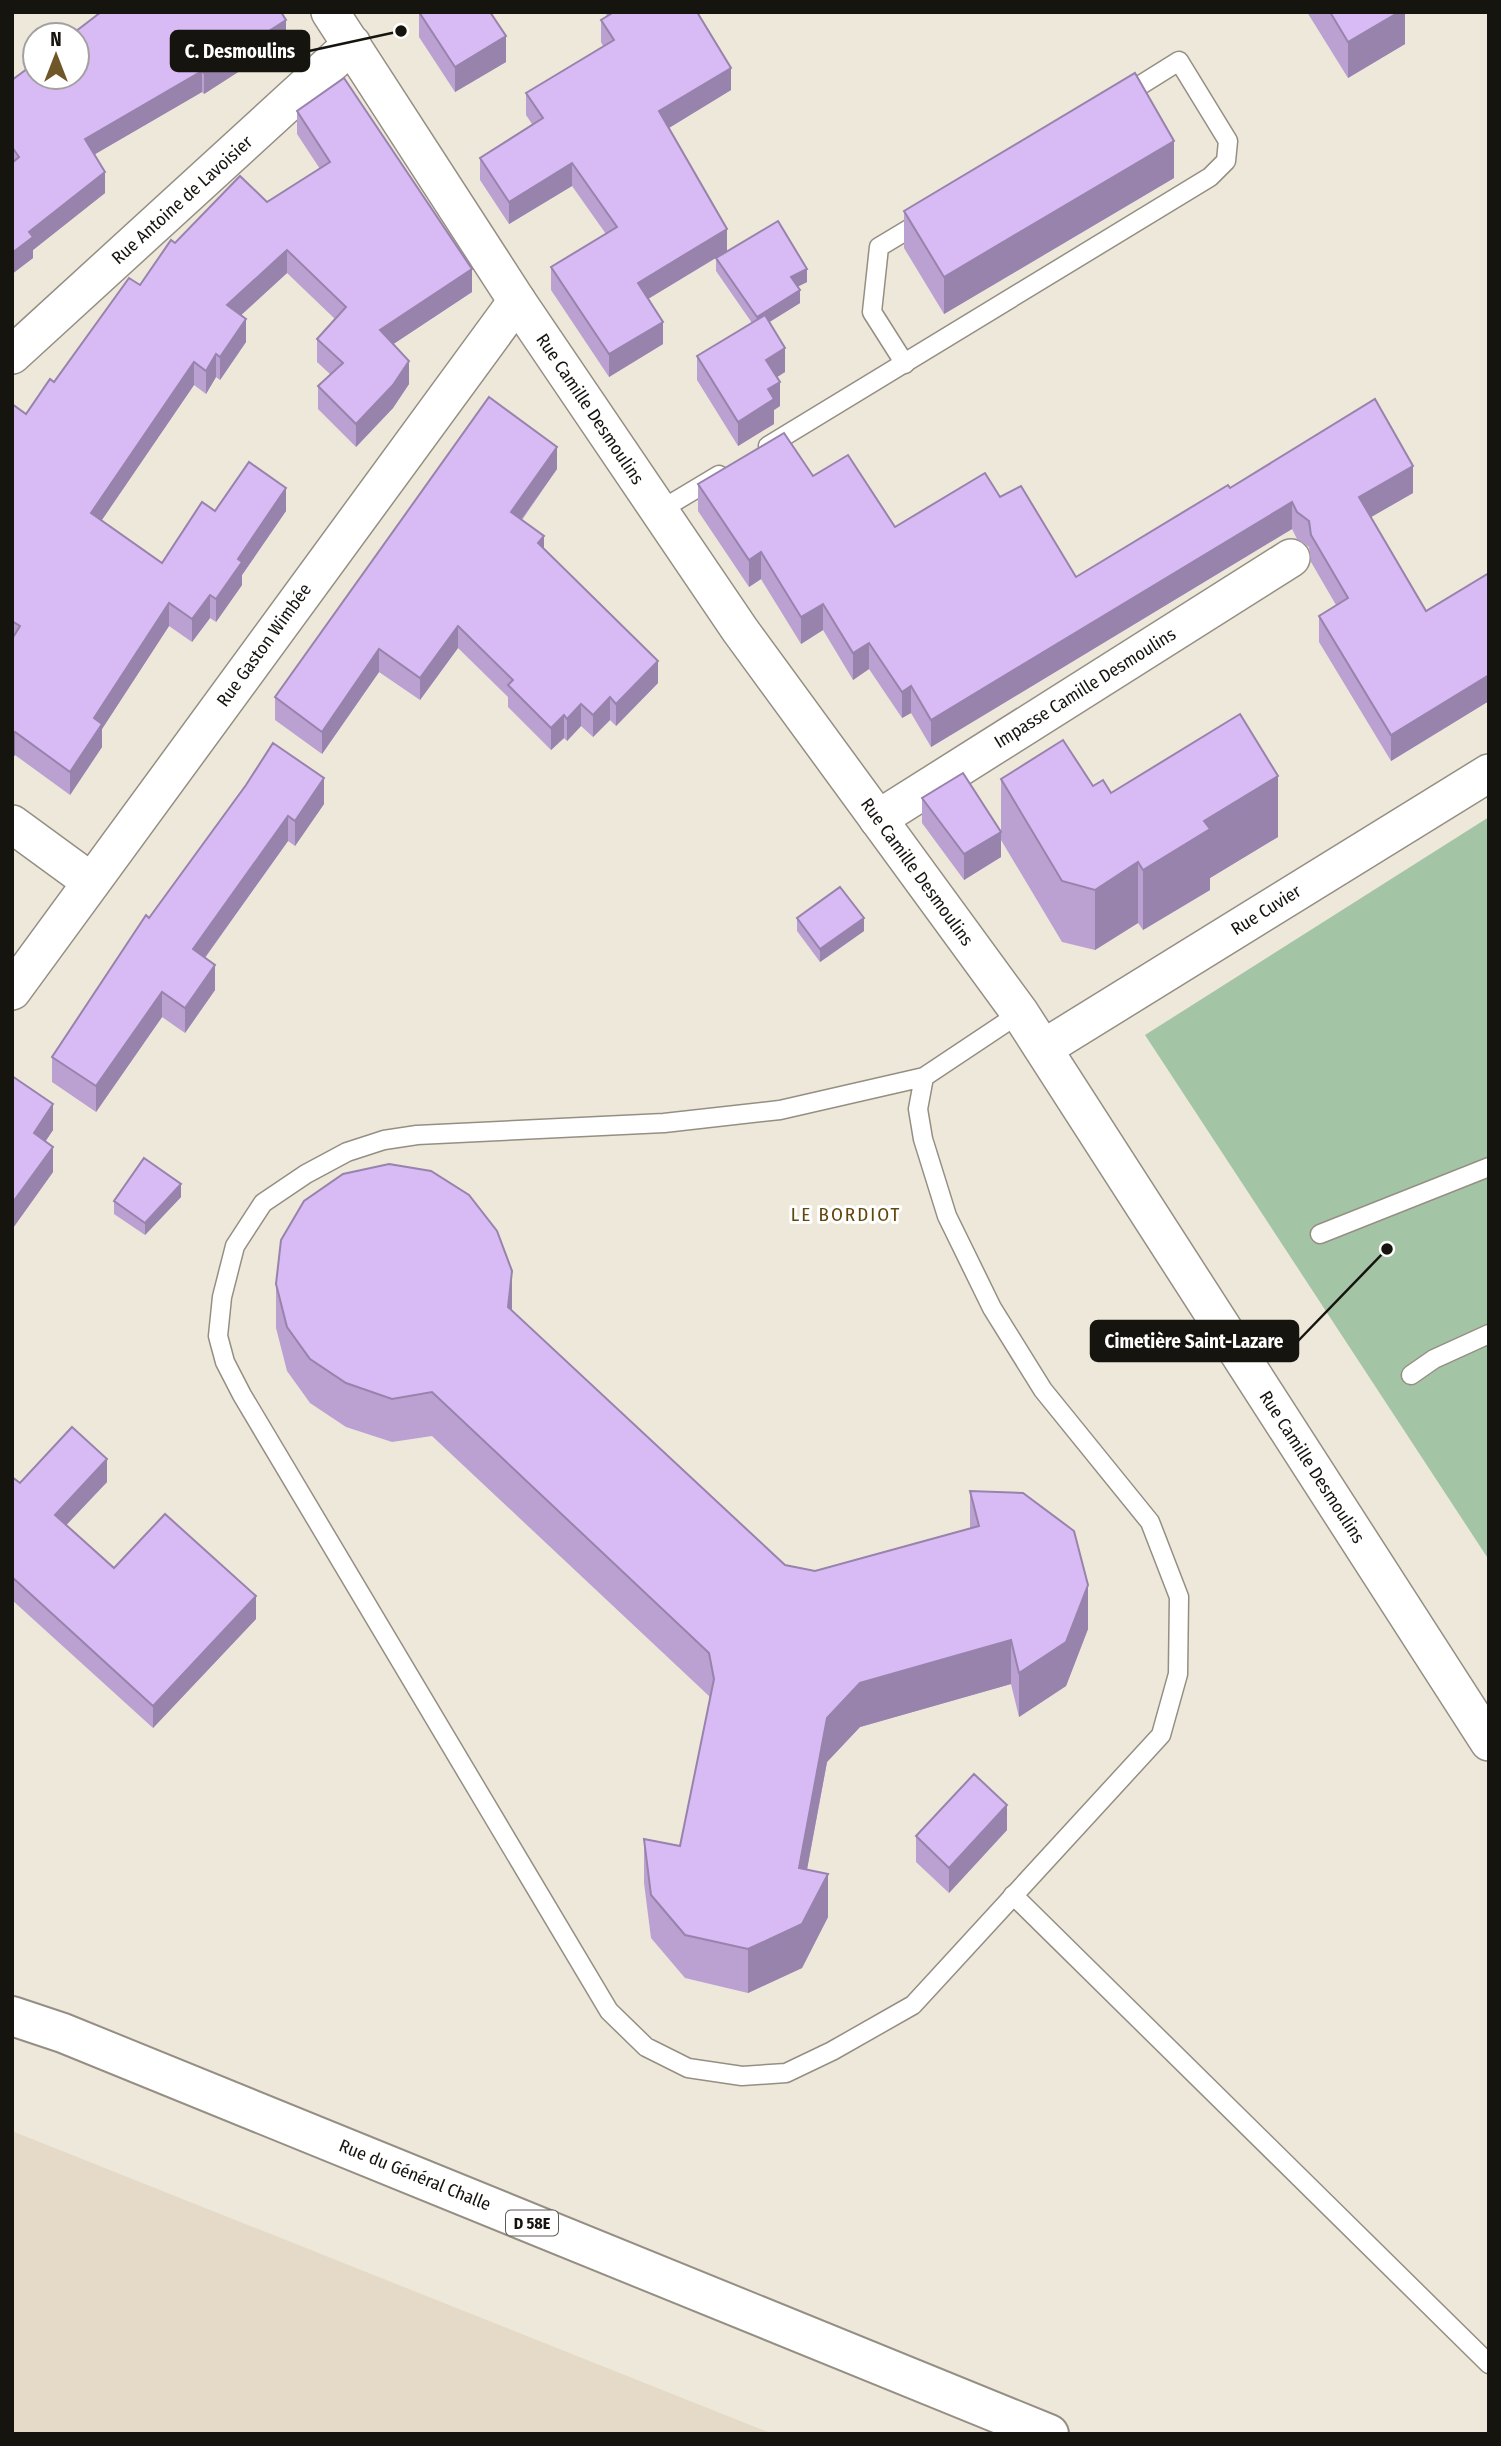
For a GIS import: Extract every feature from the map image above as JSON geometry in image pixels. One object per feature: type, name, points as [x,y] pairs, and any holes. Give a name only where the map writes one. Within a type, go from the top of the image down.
[{"type":"main road","name":"Rue du Général Challe","points":[[12,2016],[63,2032],[1049,2434]]},
{"type":"street","name":"Rue Camille Desmoulins","points":[[330,12],[517,301],[740,630],[1044,1048],[1489,1742]]},
{"type":"street","name":"Rue Antoine de Lavoisier","points":[[12,355],[352,44]]},
{"type":"street","name":"Rue Gaston Wimbée","points":[[12,991],[517,301]]},
{"type":"street","name":"Impasse Camille Desmoulins","points":[[878,818],[1291,558]]},
{"type":"street","name":"Rue Cuvier","points":[[1044,1048],[1489,773]]},
{"type":"street","points":[[12,824],[90,881]]},
{"type":"lane","points":[[753,455],[1210,177],[1226,161],[1228,141],[1178,61],[1110,104]]},
{"type":"lane","points":[[905,364],[872,312],[879,247],[937,211]]},
{"type":"lane","points":[[659,511],[730,469]]},
{"type":"lane","points":[[924,1077],[918,1109],[923,1139],[947,1216],[992,1308],[1043,1390],[1150,1521],[1179,1597],[1178,1674],[1161,1735],[912,2005],[832,2051],[786,2073],[742,2076],[688,2068],[646,2047],[609,2011],[243,1395],[225,1362],[218,1336],[222,1297],[235,1247],[263,1203],[306,1174],[347,1152],[384,1140],[417,1135],[664,1124],[780,1110],[924,1077],[1020,1013]]},
{"type":"lane","points":[[1320,1234],[1489,1167]]},
{"type":"lane","points":[[1411,1375],[1434,1359],[1489,1334]]},
{"type":"lane","points":[[1013,1895],[1489,2364]]},
{"type":"shaded area","points":[[12,2131],[773,2434],[12,2434]]},
{"type":"green space","points":[[1489,817],[1489,1560],[1145,1035]]},
{"type":"building","points":[[101,12],[281,12],[286,20],[204,73],[202,71],[85,139],[105,172],[29,232],[33,237],[12,253],[12,163],[19,157],[12,147],[12,80],[21,73],[21,91],[91,91],[89,21]]},
{"type":"building","points":[[419,12],[490,12],[506,36],[455,67]]},
{"type":"building","points":[[614,12],[697,12],[731,68],[659,111],[727,229],[638,283],[663,322],[609,354],[551,267],[617,227],[572,163],[509,202],[480,158],[543,118],[526,93],[614,40],[601,20]]},
{"type":"building","points":[[1330,12],[1399,12],[1348,42]]},
{"type":"building","points":[[1135,73],[1174,141],[944,277],[904,211]]},
{"type":"building","points":[[344,78],[472,269],[380,330],[409,361],[393,385],[356,424],[318,386],[343,363],[317,339],[346,307],[287,250],[227,305],[246,319],[220,357],[216,354],[206,371],[194,362],[91,513],[162,563],[202,502],[215,511],[249,462],[286,488],[238,559],[242,562],[216,599],[210,595],[192,619],[169,603],[94,718],[102,724],[70,772],[15,732],[12,736],[12,639],[20,626],[12,621],[12,404],[26,414],[50,379],[54,382],[129,278],[140,285],[171,240],[175,243],[240,176],[267,202],[330,162],[297,111]]},
{"type":"building","points":[[778,221],[807,269],[791,277],[800,290],[757,317],[716,258]]},
{"type":"building","points":[[765,315],[785,348],[766,360],[780,382],[768,389],[774,399],[738,422],[697,356]]},
{"type":"building","points":[[489,397],[557,447],[511,512],[544,536],[538,543],[658,661],[616,704],[610,697],[593,715],[581,704],[567,719],[564,715],[551,728],[508,685],[513,680],[458,626],[420,678],[379,649],[322,732],[275,697]]},
{"type":"building","points":[[1375,399],[1413,466],[1359,497],[1426,611],[1489,573],[1489,675],[1391,735],[1319,616],[1348,598],[1311,535],[1309,521],[1297,512],[1292,502],[931,720],[911,686],[902,692],[869,643],[853,653],[823,604],[801,617],[761,552],[749,560],[698,484],[784,433],[813,476],[848,455],[895,527],[985,473],[1000,497],[1021,486],[1076,577],[1228,485],[1230,488]]},
{"type":"building","points":[[1240,714],[1278,776],[1204,821],[1210,829],[1143,870],[1138,862],[1095,890],[1062,881],[1001,779],[1063,740],[1093,786],[1103,780],[1111,793]]},
{"type":"building","points":[[273,743],[324,778],[295,821],[288,816],[193,949],[215,965],[185,1008],[162,992],[96,1086],[52,1057],[146,915],[149,918],[246,785]]},
{"type":"building","points":[[963,773],[1001,832],[964,854],[922,798]]},
{"type":"building","points":[[840,887],[864,918],[820,949],[797,918]]},
{"type":"building","points":[[12,1076],[53,1104],[34,1133],[53,1147],[13,1202]]},
{"type":"building","points":[[144,1158],[181,1184],[145,1223],[114,1201]]},
{"type":"building","points":[[389,1164],[431,1171],[469,1195],[497,1231],[512,1271],[508,1307],[785,1565],[815,1571],[979,1526],[970,1491],[1023,1493],[1074,1531],[1088,1585],[1066,1642],[1019,1673],[1011,1640],[860,1683],[827,1718],[799,1868],[828,1874],[802,1924],[748,1949],[685,1935],[651,1895],[644,1839],[680,1846],[714,1679],[709,1653],[432,1392],[392,1399],[346,1383],[310,1359],[287,1327],[276,1284],[281,1240],[304,1201],[343,1174]]},
{"type":"building","points":[[72,1427],[107,1459],[55,1515],[114,1568],[165,1514],[256,1596],[153,1706],[12,1577],[12,1477],[20,1483]]},
{"type":"building","points":[[974,1774],[1007,1805],[949,1868],[916,1836]]},
{"type":"place","name":"C. Desmoulins","points":[[401,31]]},
{"type":"place","name":"Cimetière Saint-Lazare","points":[[1387,1249]]},
{"type":"district","name":"LE BORDIOT","points":[[846,1214]]}]
